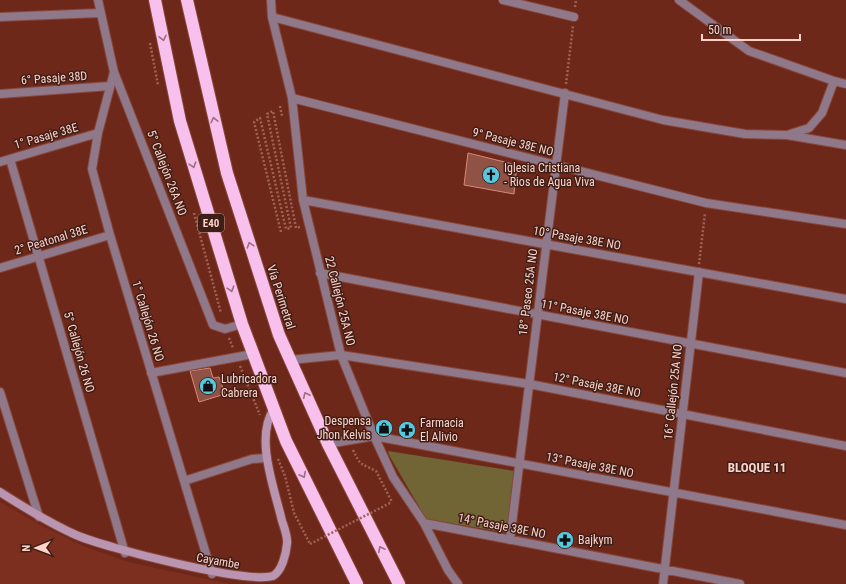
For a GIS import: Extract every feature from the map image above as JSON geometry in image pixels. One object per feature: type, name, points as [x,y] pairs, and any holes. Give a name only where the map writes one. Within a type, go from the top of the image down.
[{"type":"highway","name":"E40","points":[[155,0],[180,121],[242,324],[286,440],[357,584]]},
{"type":"highway","name":"Vía Perimetral","points":[[187,0],[227,173],[279,335],[328,444],[399,584]]},
{"type":"street","name":"5° Callejón 26A NO","points":[[98,0],[114,72],[213,325],[225,328],[242,324]]},
{"type":"street","name":"22 Callejón 25A NO","points":[[271,0],[272,17],[292,98],[303,200],[341,355],[374,436],[393,477],[424,523],[448,570],[458,584]]},
{"type":"street","points":[[503,0],[574,18]]},
{"type":"street","points":[[679,0],[749,51],[846,84]]},
{"type":"street","points":[[0,18],[100,13]]},
{"type":"street","points":[[272,17],[565,93],[662,120],[745,134],[787,135],[846,145]]},
{"type":"street","name":"1° Callejón 26 NO","points":[[114,72],[98,133],[92,169],[110,235],[212,574]]},
{"type":"street","points":[[787,135],[809,128],[822,114],[834,81]]},
{"type":"street","name":"6° Pasaje 38D","points":[[0,94],[110,86]]},
{"type":"street","name":"18° Paseo 25A NO","points":[[510,540],[565,93]]},
{"type":"street","name":"9° Pasaje 38E NO","points":[[292,98],[706,203],[846,224]]},
{"type":"street","name":"1° Pasaje 38E","points":[[0,162],[98,133]]},
{"type":"street","name":"5° Callejón 26 NO","points":[[10,159],[125,553]]},
{"type":"street","name":"10° Pasaje 38E NO","points":[[303,200],[846,299]]},
{"type":"street","name":"2° Peatonal 38E","points":[[0,268],[110,235]]},
{"type":"street","name":"16° Callejón 25A NO","points":[[663,584],[698,272]]},
{"type":"street","name":"11° Pasaje 38E NO","points":[[320,273],[846,373]]},
{"type":"street","points":[[151,373],[253,354]]},
{"type":"street","name":"12° Pasaje 38E NO","points":[[290,360],[341,355],[529,384],[846,446]]},
{"type":"street","points":[[0,392],[39,517]]},
{"type":"street","name":"Cayambe","points":[[0,492],[39,517],[77,535],[125,553],[212,574],[259,580],[273,576],[282,566],[287,543],[267,458],[266,428],[270,415],[274,409]]},
{"type":"street","name":"13° Pasaje 38E NO","points":[[328,444],[374,436],[846,525]]},
{"type":"street","points":[[184,481],[252,459],[267,458]]},
{"type":"street","name":"14° Pasaje 38E NO","points":[[424,523],[740,584]]},
{"type":"path","points":[[565,93],[576,0]]},
{"type":"path","points":[[280,106],[283,121]]},
{"type":"path","points":[[281,232],[254,122],[260,118],[286,229],[291,228],[267,114],[273,111],[296,228],[301,227],[299,220]]},
{"type":"path","points":[[292,178],[290,184],[298,213]]},
{"type":"path","points":[[698,272],[706,203]]},
{"type":"path","points":[[294,513],[310,544],[392,502],[376,471],[364,467],[357,459],[348,440]]},
{"type":"shaded area","points":[[388,451],[515,471],[508,533],[426,519]]},
{"type":"shaded area","points":[[0,502],[42,526],[83,546],[128,562],[229,584],[0,584]]},
{"type":"building","name":"Iglesia Cristiana - Rios de Agua Viva","points":[[468,153],[517,165],[514,194],[464,185]]},
{"type":"building","name":"Lubricadora Cabrera","points":[[210,368],[213,378],[219,377],[225,394],[199,402],[190,371]]},
{"type":"place","name":"Iglesia Cristiana - Rios de Agua Viva","points":[[491,175]]},
{"type":"place","name":"Lubricadora Cabrera","points":[[208,386]]},
{"type":"place","name":"Despensa Jhon Kelvis","points":[[384,428]]},
{"type":"place","name":"Farmacia El Alivio","points":[[407,430]]},
{"type":"place","name":"Bajkym","points":[[565,540]]},
{"type":"district","name":"BLOQUE 11","points":[[757,467]]}]
